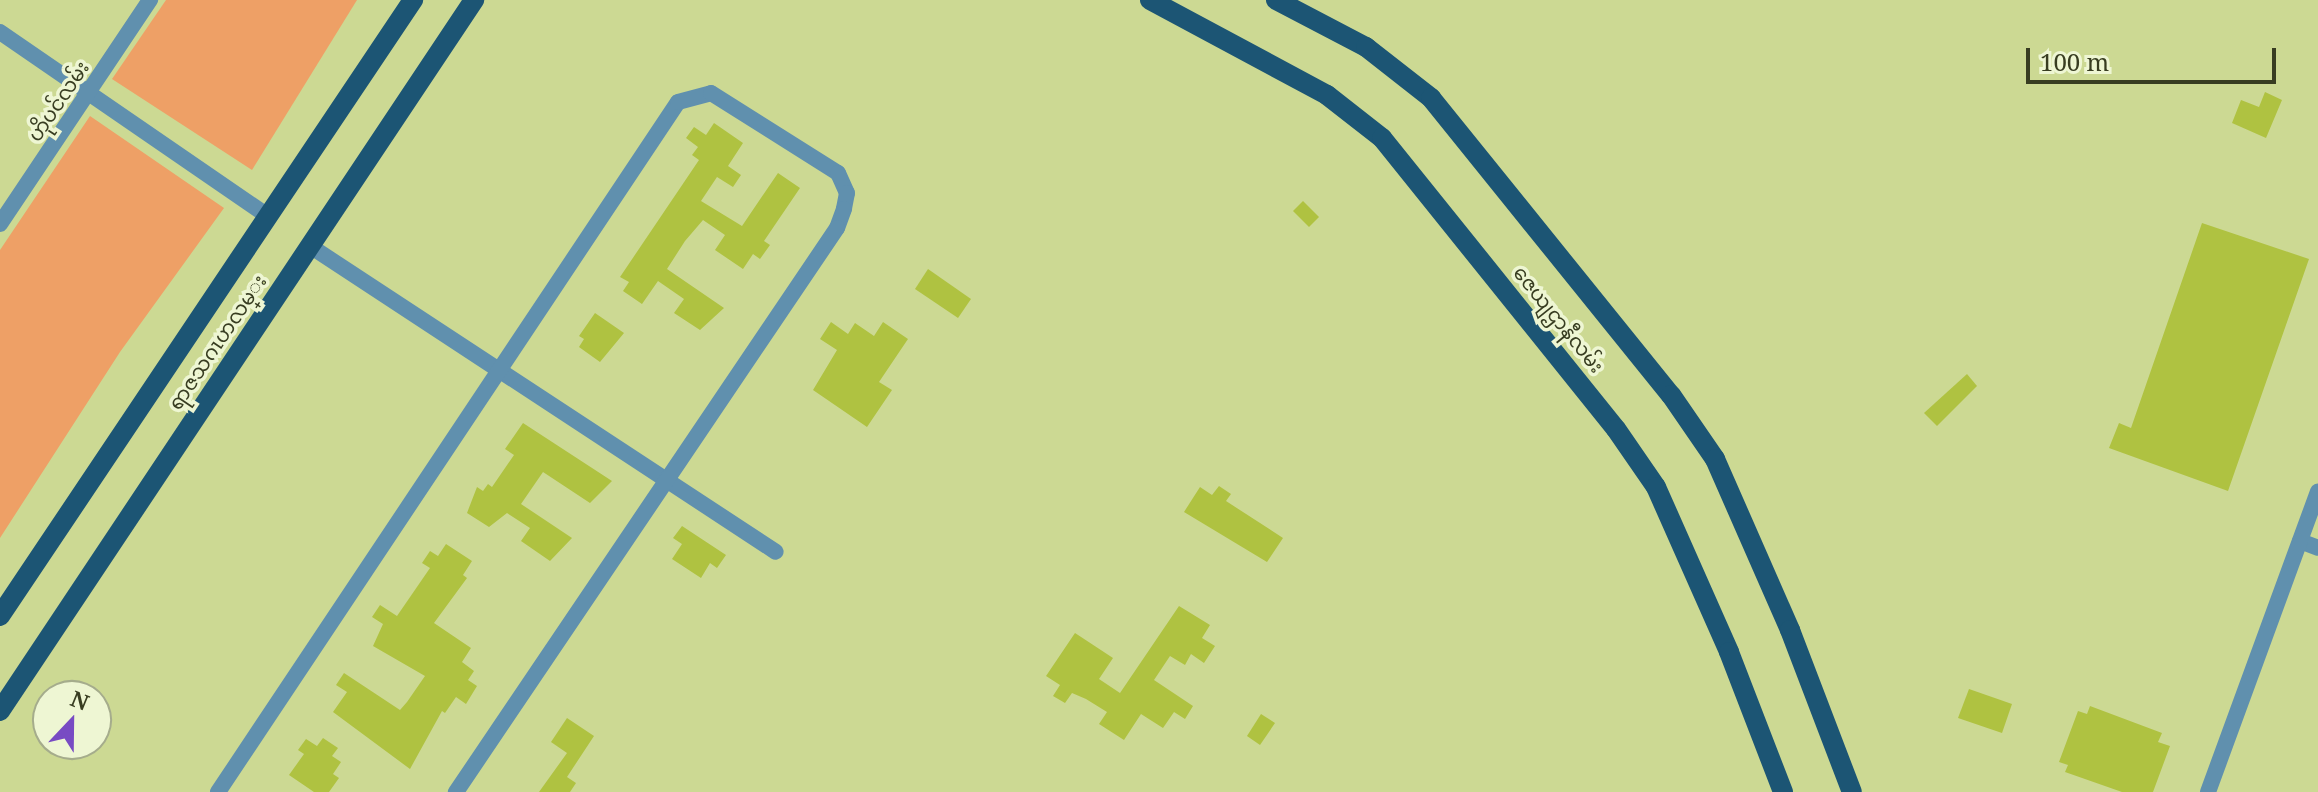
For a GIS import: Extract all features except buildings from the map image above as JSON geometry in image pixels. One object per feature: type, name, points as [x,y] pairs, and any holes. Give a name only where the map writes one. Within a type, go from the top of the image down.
[{"type":"main road","name":"ရာဇသဂၤဟလမ္း","points":[[0,616],[413,0]]},
{"type":"main road","name":"ရာဇသဂၤဟလမ္း","points":[[0,711],[474,0]]},
{"type":"main road","name":"ဇေယျဌာနီလမ်း","points":[[1150,0],[1327,95],[1382,138],[1606,416],[1656,487],[1783,792]]},
{"type":"main road","name":"ဇေယျဌာနီလမ်း","points":[[1276,0],[1366,47],[1431,98],[1671,395],[1715,459],[1790,630],[1852,792]]},
{"type":"street","name":"ဟိုပင်လမ်း","points":[[0,224],[150,0]]},
{"type":"street","points":[[0,32],[266,215]]},
{"type":"street","points":[[218,792],[678,102],[711,93],[730,101],[838,173],[847,193],[837,228],[456,792]]},
{"type":"street","points":[[310,246],[667,477],[776,552]]},
{"type":"street","points":[[2208,792],[2318,491]]},
{"type":"street","points":[[2300,541],[2318,548]]},
{"type":"shaded area","points":[[166,0],[357,0],[252,170],[112,79]]},
{"type":"shaded area","points":[[90,116],[224,208],[120,352],[0,538],[0,250]]}]
